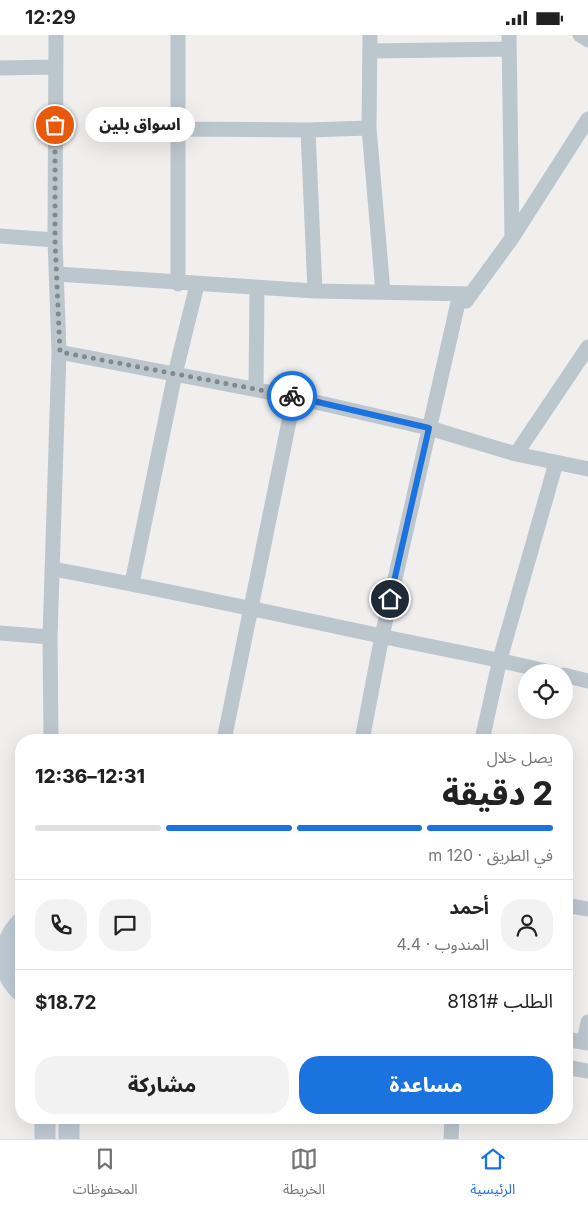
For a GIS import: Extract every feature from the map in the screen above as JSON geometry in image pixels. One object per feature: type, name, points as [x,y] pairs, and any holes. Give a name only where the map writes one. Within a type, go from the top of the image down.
[{"type":"street","points":[[51,734],[50,637],[60,352],[55,240],[56,35]]},
{"type":"street","points":[[178,35],[178,283]]},
{"type":"street","points":[[370,35],[369,128],[383,292]]},
{"type":"street","points":[[580,35],[588,40]]},
{"type":"street","points":[[370,51],[509,42],[512,238]]},
{"type":"street","points":[[0,67],[55,67]]},
{"type":"street","points":[[363,734],[382,636],[454,319],[466,294],[512,238],[588,119]]},
{"type":"street","points":[[178,129],[308,130],[369,128]]},
{"type":"street","points":[[308,130],[315,291]]},
{"type":"street","points":[[0,236],[55,240]]},
{"type":"street","points":[[57,275],[315,291],[466,294]]},
{"type":"street","points":[[132,583],[175,374],[197,285]]},
{"type":"street","points":[[256,389],[257,288]]},
{"type":"street","points":[[516,454],[588,347]]},
{"type":"street","points":[[60,352],[294,397],[429,428],[516,454],[588,469]]},
{"type":"street","points":[[225,734],[294,397]]},
{"type":"street","points":[[483,734],[500,659],[556,463]]},
{"type":"street","points":[[52,569],[132,583],[519,664]]},
{"type":"street","points":[[0,633],[50,637]]},
{"type":"street","points":[[573,677],[588,681]]},
{"type":"street","points":[[573,906],[588,909]]},
{"type":"street","points":[[15,931],[10,938],[3,958],[11,979],[15,984]]},
{"type":"street","points":[[573,1040],[586,1042],[588,1022]]},
{"type":"street","points":[[573,1068],[588,1071]]},
{"type":"street","points":[[45,1124],[45,1139]]},
{"type":"street","points":[[69,1124],[69,1139]]},
{"type":"street","points":[[451,1139],[452,1124]]},
{"type":"way so far","points":[[55,125],[55,240],[60,352],[292,396]]},
{"type":"place","name":"اسواق بلين","points":[[55,125]]},
{"type":"route","points":[[292,396],[429,428],[390,599]]}]
